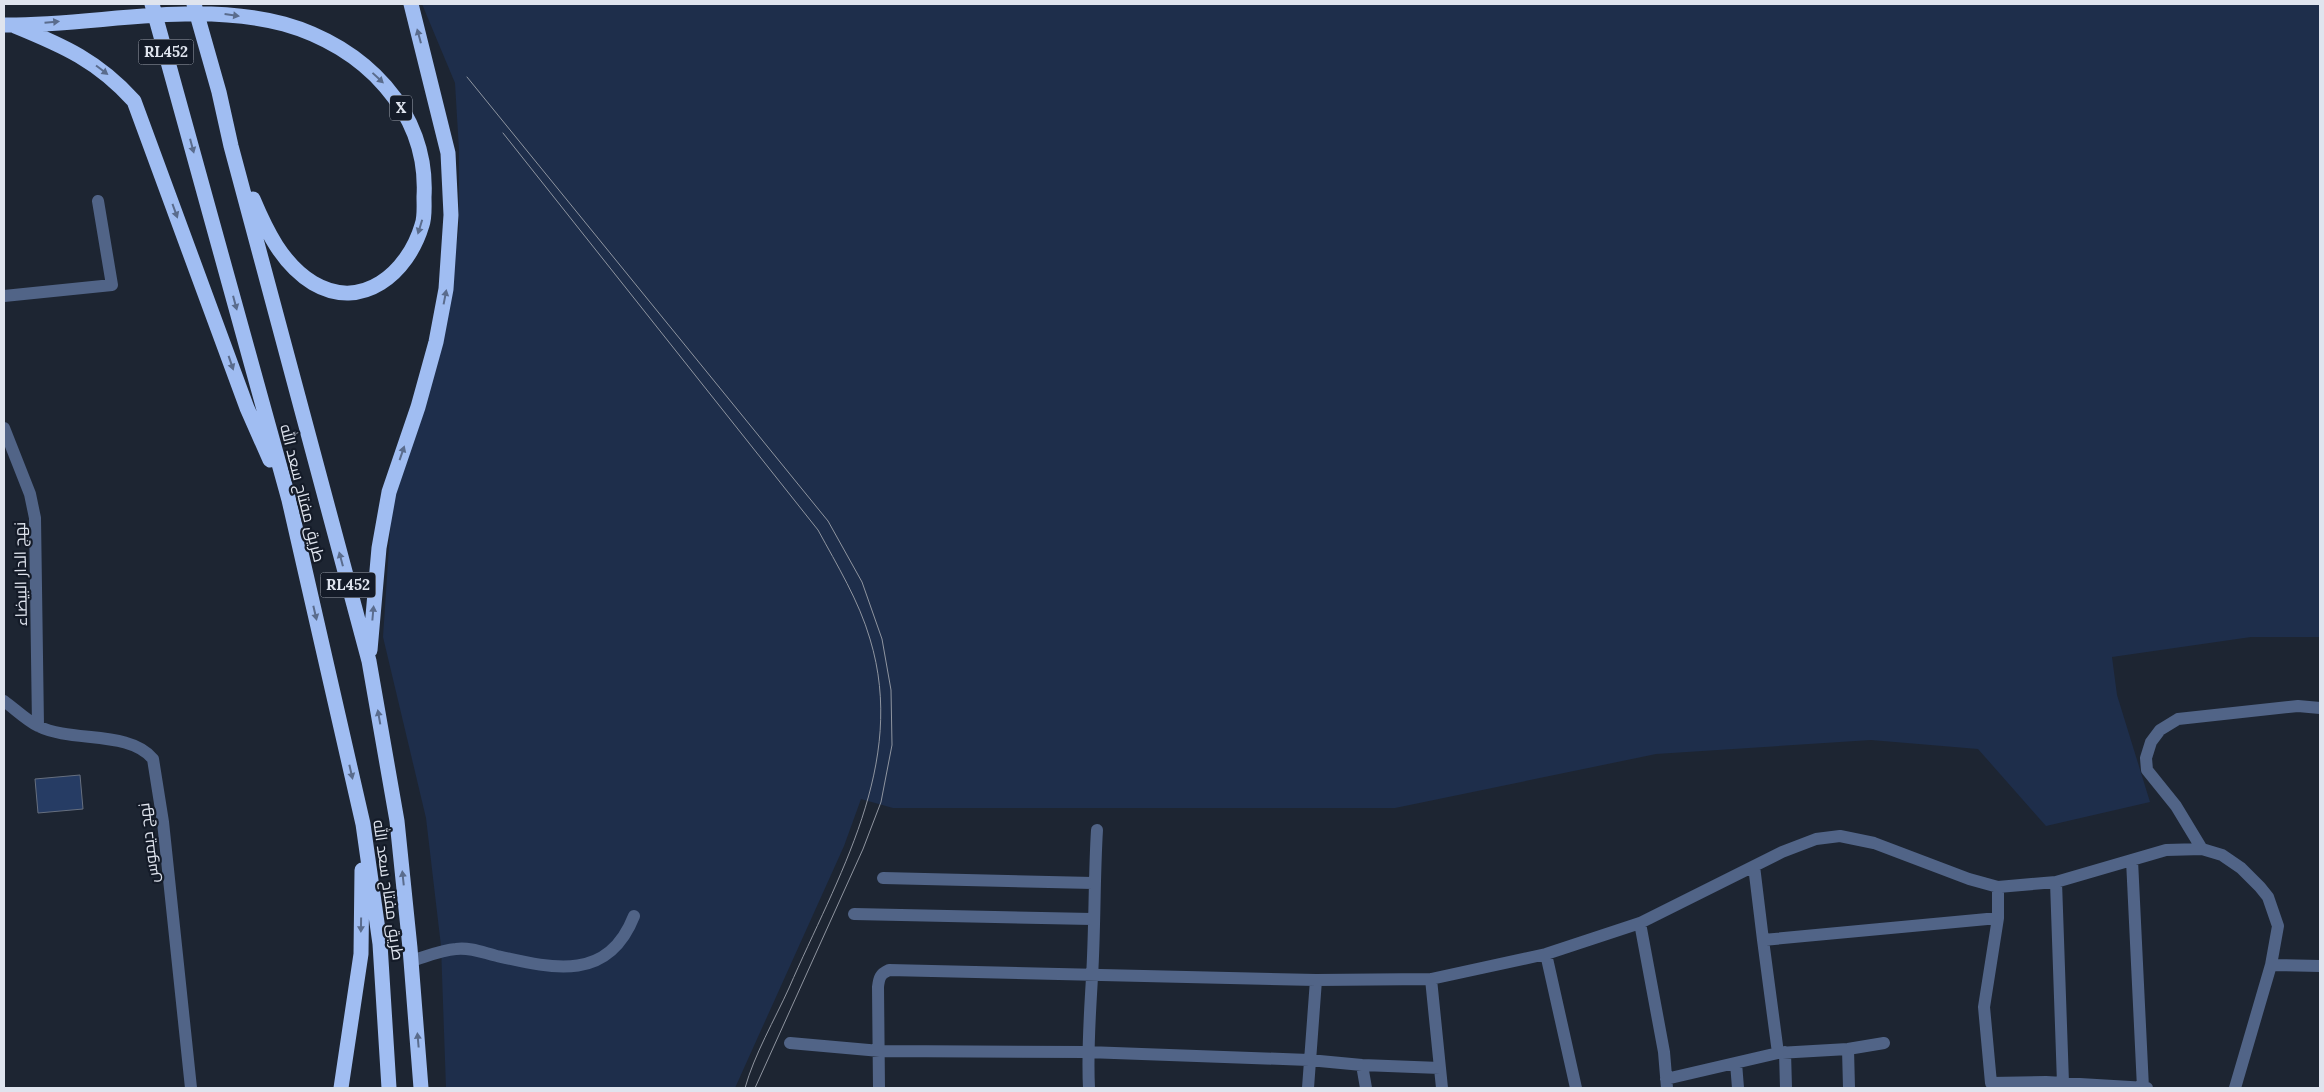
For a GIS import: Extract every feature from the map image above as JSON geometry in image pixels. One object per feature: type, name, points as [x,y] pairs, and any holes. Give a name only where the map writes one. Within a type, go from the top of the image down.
[{"type":"highway","name":"طريق مفتاح سعد الله","points":[[152,4],[180,99],[289,500],[363,824],[380,944],[389,1088]]},
{"type":"highway","name":"طريق مفتاح سعد الله","points":[[194,4],[219,92],[231,146],[369,661],[396,821],[411,960],[421,1088]]},
{"type":"highway","points":[[369,661],[379,548],[389,492],[418,407],[436,342],[446,288],[451,215],[448,153],[410,4]]},
{"type":"highway","name":"X","points":[[7,25],[131,15],[227,14],[284,24],[319,38],[356,58],[390,89],[417,137],[425,177],[423,224],[409,256],[392,277],[367,290],[339,293],[313,283],[290,263],[268,233],[231,146]]},
{"type":"highway","points":[[7,25],[91,62],[114,78],[134,101],[246,408],[289,500]]},
{"type":"highway","points":[[341,1088],[361,954],[363,824]]},
{"type":"street","points":[[4,296],[112,285],[98,201]]},
{"type":"street","name":"نهج الدار البيضاء","points":[[4,428],[30,494],[36,518],[38,726]]},
{"type":"street","name":"نهج ديموس","points":[[4,701],[38,726],[66,734],[134,745],[147,752],[153,759],[164,832],[191,1088]]},
{"type":"street","points":[[2202,849],[2176,806],[2147,770],[2146,758],[2151,742],[2160,730],[2178,719],[2298,706],[2320,708]]},
{"type":"street","points":[[1089,1088],[1087,1052],[1092,975],[1092,919],[1097,830]]},
{"type":"street","points":[[879,1088],[878,988],[883,972],[889,970],[1316,980],[1431,979],[1546,954],[1640,923],[1782,852],[1816,839],[1840,836],[1874,843],[1969,879],[1998,887],[2056,882],[2166,850],[2202,849],[2222,855],[2241,868],[2268,898],[2278,926],[2271,965],[2234,1088]]},
{"type":"street","points":[[2132,860],[2143,1088]]},
{"type":"street","points":[[1754,866],[1762,940],[1782,1053],[1786,1088]]},
{"type":"street","points":[[883,878],[1094,882]]},
{"type":"street","points":[[2056,882],[2062,1083]]},
{"type":"street","points":[[1998,887],[1998,918],[1984,1007],[1990,1086],[2062,1083],[2147,1088]]},
{"type":"street","points":[[854,914],[1092,919]]},
{"type":"street","points":[[411,960],[456,948],[554,968],[579,967],[601,958],[620,942],[628,931],[634,916]]},
{"type":"street","points":[[1762,940],[1998,918]]},
{"type":"street","points":[[1640,923],[1667,1084],[1782,1053],[1848,1049],[1884,1043]]},
{"type":"street","points":[[1546,954],[1576,1088]]},
{"type":"street","points":[[2271,965],[2320,966]]},
{"type":"street","points":[[1431,979],[1442,1088]]},
{"type":"street","points":[[1308,1088],[1316,980]]},
{"type":"street","points":[[790,1043],[880,1051],[1087,1052],[1309,1060],[1362,1065],[1440,1068]]},
{"type":"street","points":[[1848,1049],[1849,1088]]},
{"type":"street","points":[[1736,1064],[1738,1088]]},
{"type":"street","points":[[1362,1065],[1366,1088]]},
{"type":"shaded area","points":[[422,4],[2320,4],[2320,637],[2251,637],[2112,657],[2117,695],[2150,802],[2046,826],[1978,749],[1871,740],[1656,754],[1395,808],[893,808],[861,799],[844,846],[735,1088],[446,1088],[441,946],[426,818],[383,637],[392,502],[444,325],[459,228],[459,150],[455,83]]},
{"type":"building","points":[[80,775],[83,809],[38,813],[35,779]]},
{"type":"tram line","points":[[467,77],[828,521],[862,582],[882,639],[891,690],[892,745],[881,802],[863,849],[755,1088]]},
{"type":"tram line","points":[[503,133],[818,530],[854,597],[870,639],[879,685],[880,731],[874,775],[862,819],[846,862],[759,1050],[745,1088]]}]
